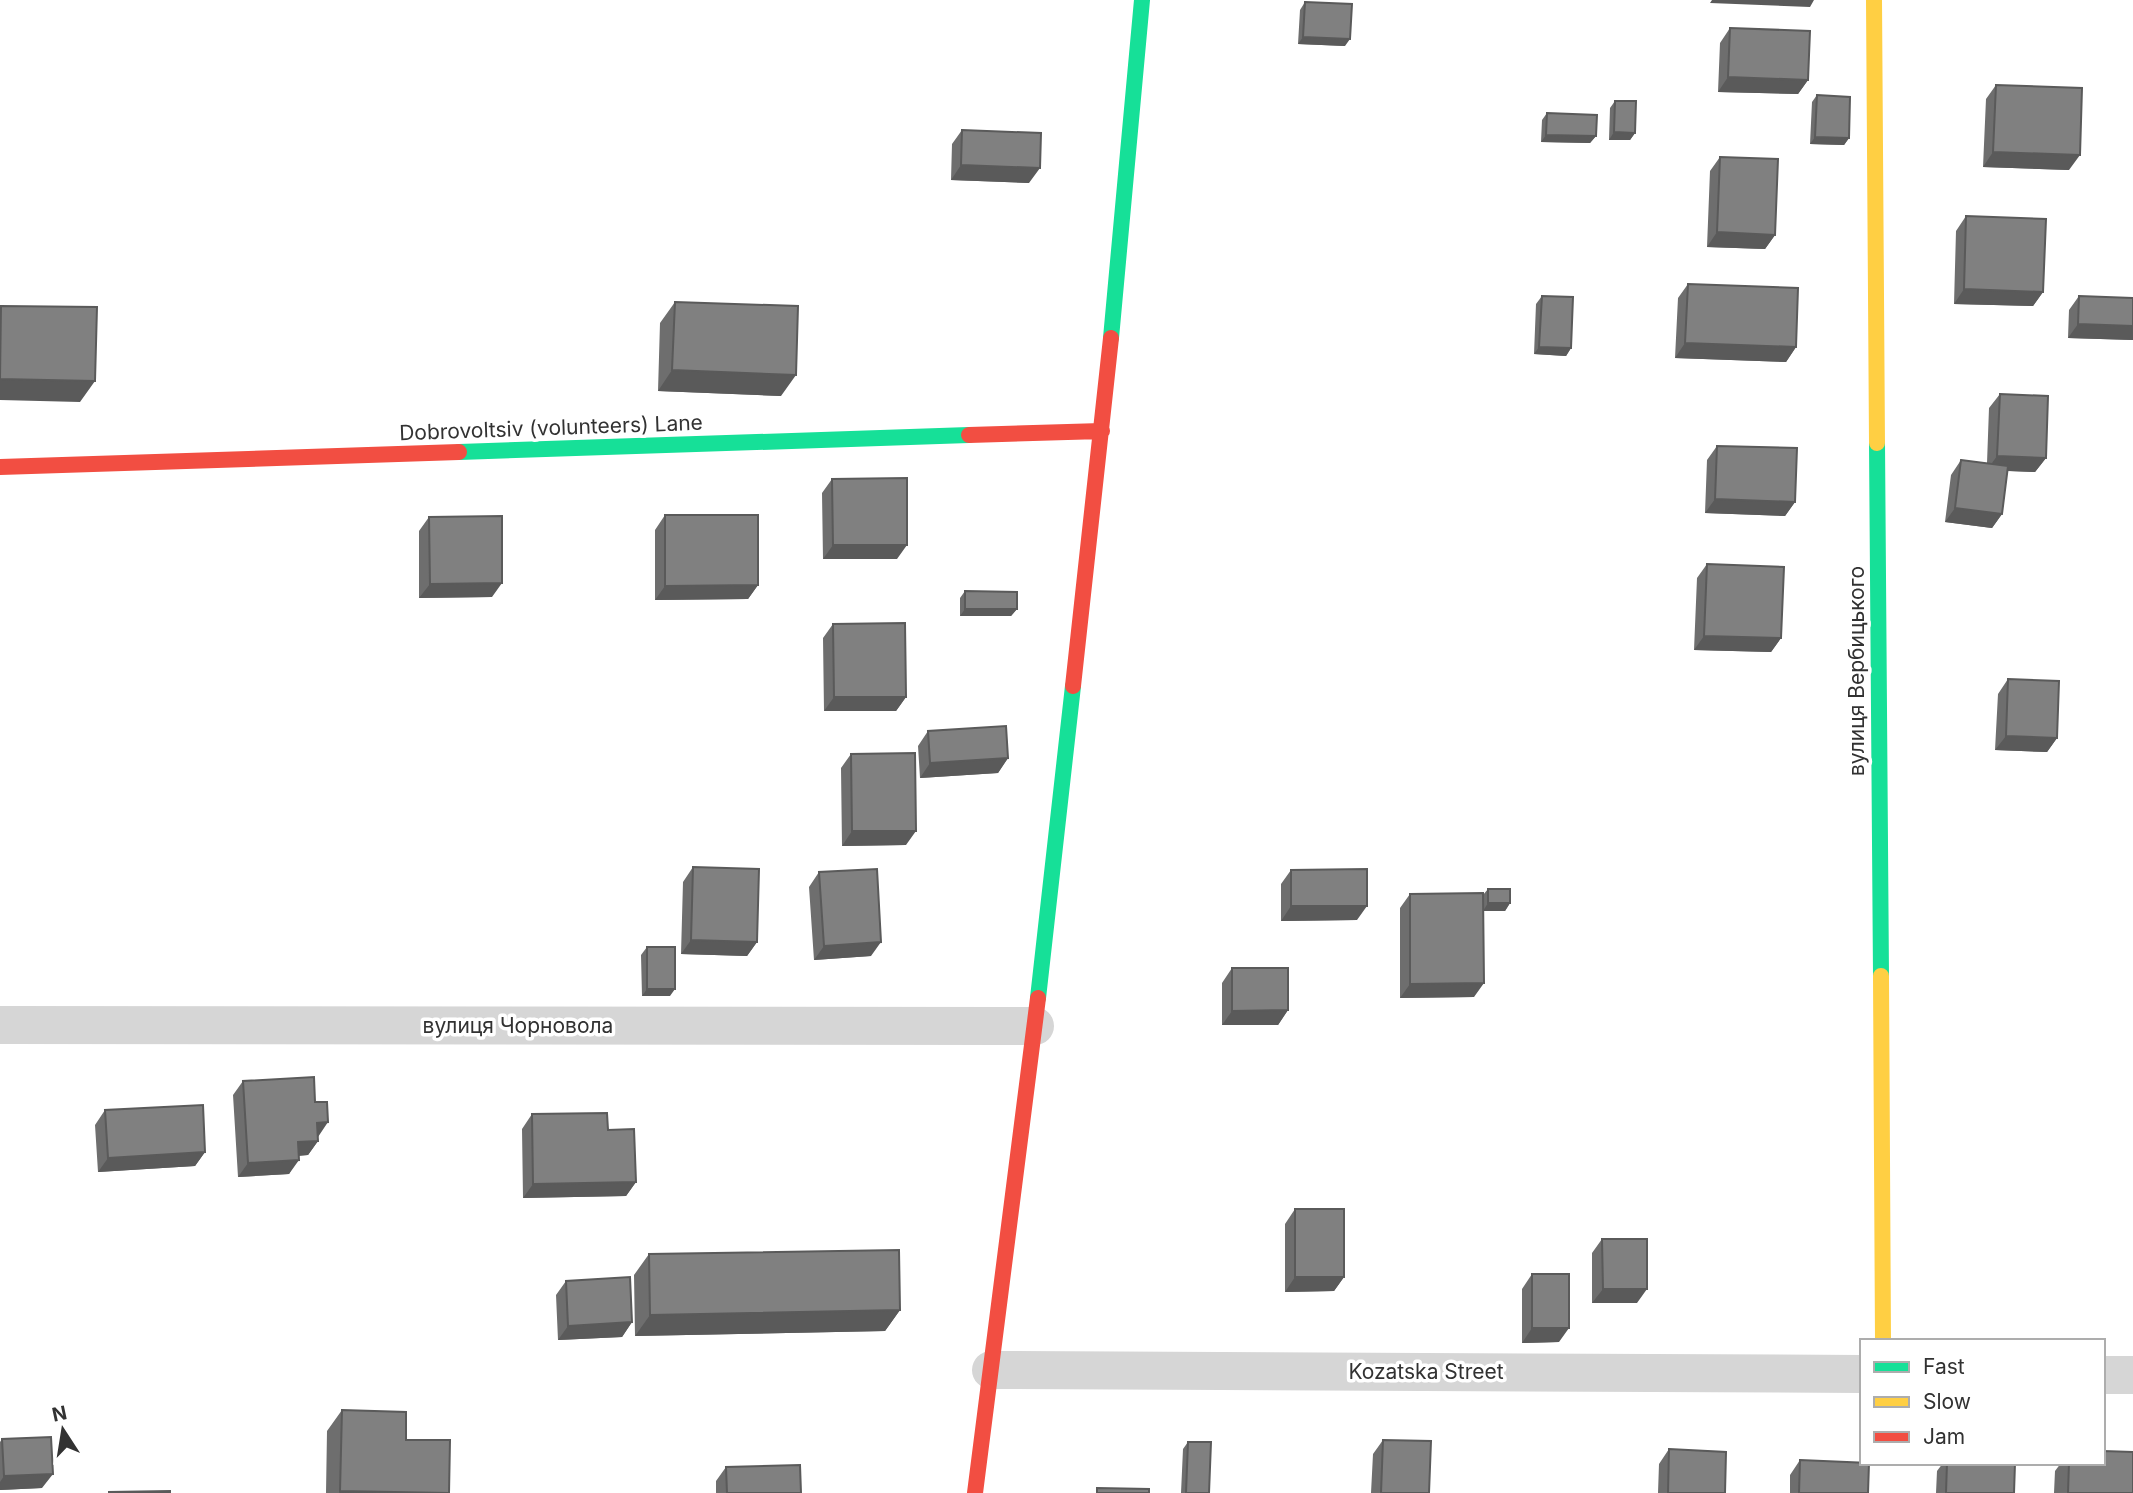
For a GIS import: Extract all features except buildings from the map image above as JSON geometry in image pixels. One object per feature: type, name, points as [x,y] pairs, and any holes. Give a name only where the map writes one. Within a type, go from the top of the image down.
[{"type":"street","points":[[975,1493],[1035,1026],[1102,431],[1142,0]]},
{"type":"street","name":"вулиця Вербицького","points":[[1874,0],[1883,1339]]},
{"type":"street","name":"Dobrovoltsiv (volunteers) Lane","points":[[0,467],[1102,431]]},
{"type":"street","name":"вулиця Чорновола","points":[[0,1025],[1035,1026]]},
{"type":"street","name":"Kozatska Street","points":[[991,1370],[1860,1374]]},
{"type":"street","points":[[2105,1375],[2133,1375]]},
{"type":"traffic: fast","points":[[1111,338],[1142,0]]},
{"type":"traffic: fast","points":[[459,452],[969,435]]},
{"type":"traffic: fast","points":[[1877,443],[1881,976]]},
{"type":"traffic: fast","points":[[1038,998],[1073,686]]},
{"type":"traffic: slow","points":[[1874,0],[1877,443]]},
{"type":"traffic: slow","points":[[1881,976],[1883,1339]]},
{"type":"traffic: jam","points":[[1073,686],[1111,338]]},
{"type":"traffic: jam","points":[[969,435],[1102,431]]},
{"type":"traffic: jam","points":[[0,467],[459,452]]},
{"type":"traffic: jam","points":[[975,1493],[1038,998]]}]
